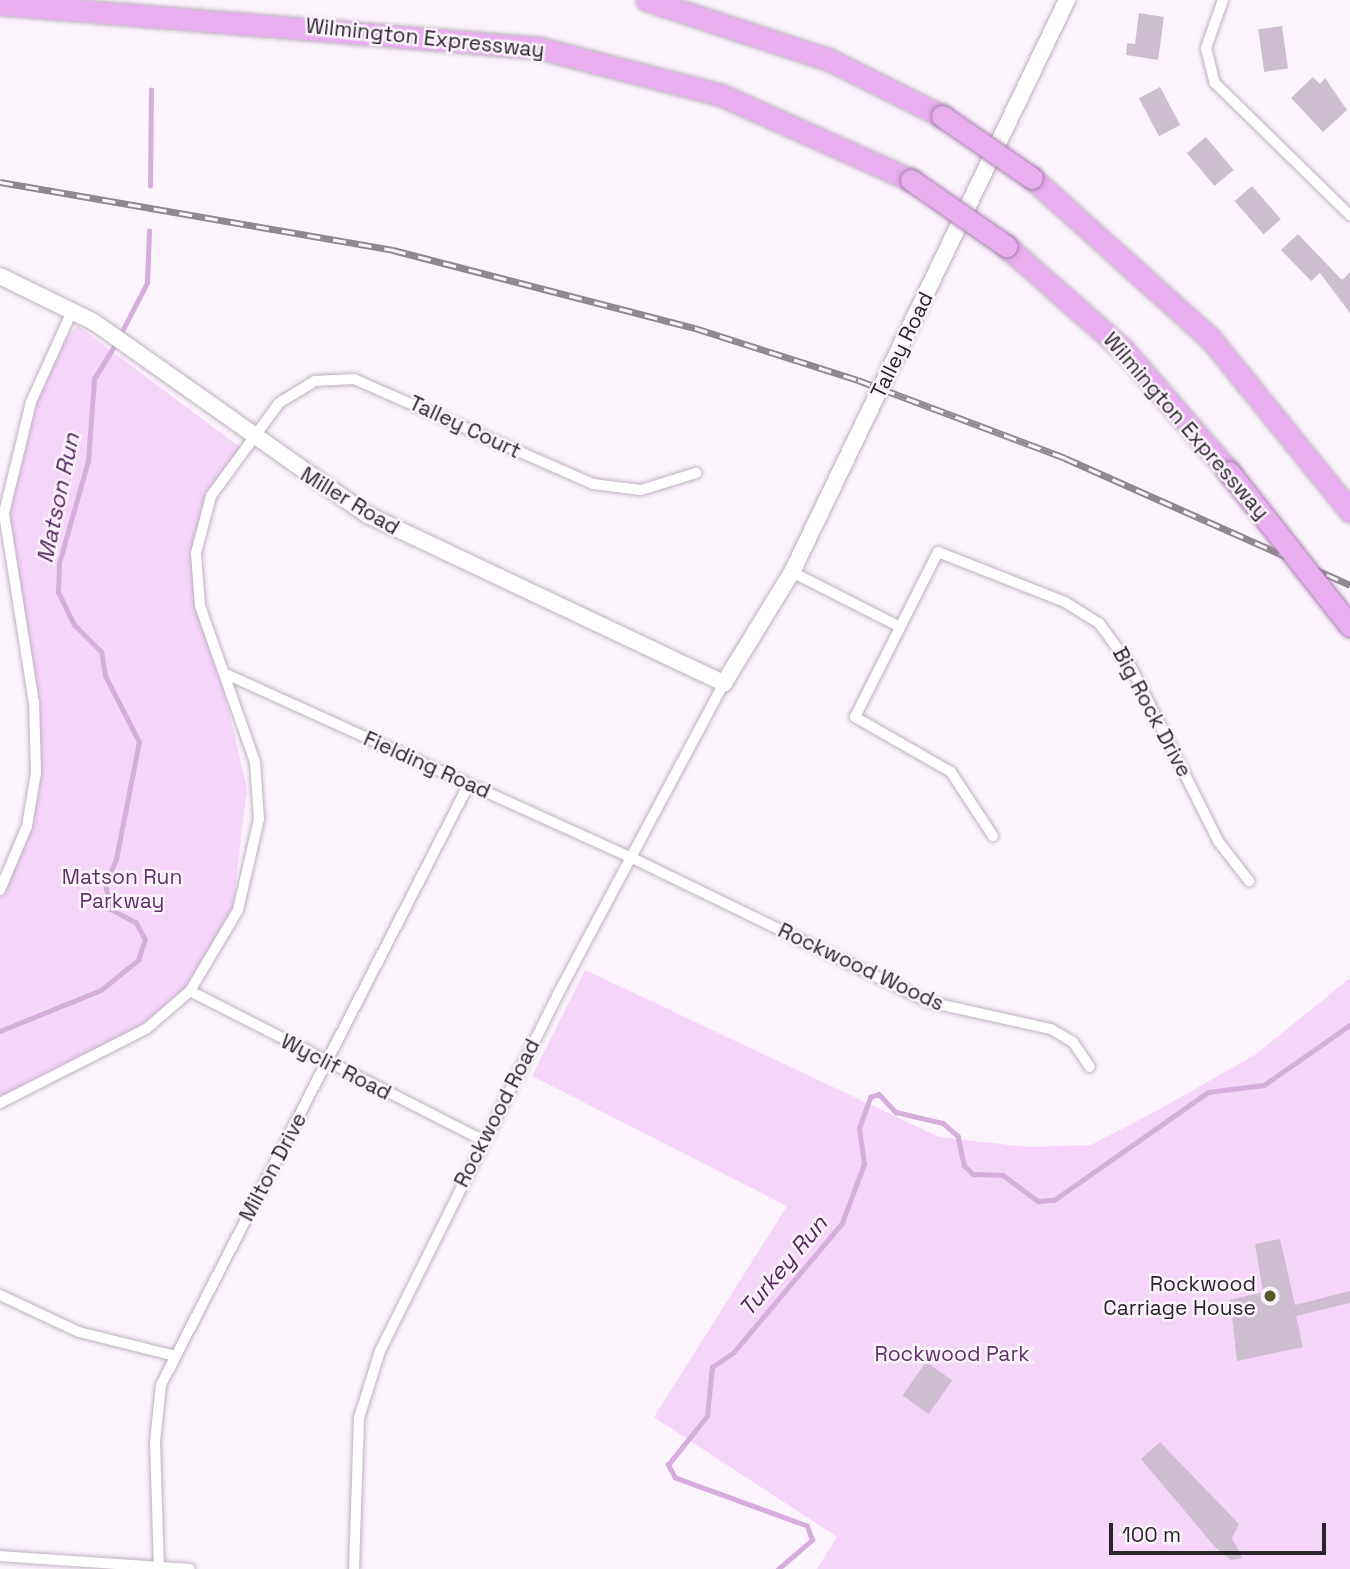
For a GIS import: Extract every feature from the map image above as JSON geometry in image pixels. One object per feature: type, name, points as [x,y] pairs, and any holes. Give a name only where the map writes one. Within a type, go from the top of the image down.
[{"type":"highway","points":[[647,0],[830,60],[942,116],[1032,178],[1210,338],[1350,512]]},
{"type":"highway","name":"Wilmington Expressway","points":[[0,4],[539,48],[722,95],[911,180],[1006,246],[1123,349],[1229,472],[1350,626]]},
{"type":"street","name":"Talley Road","points":[[724,683],[792,572],[1067,0]]},
{"type":"street","points":[[1223,0],[1206,48],[1215,83],[1350,215]]},
{"type":"street","name":"Miller Road","points":[[0,276],[73,309],[110,332],[251,435],[388,526],[724,683]]},
{"type":"street","points":[[0,890],[27,825],[36,773],[34,703],[4,513],[10,476],[31,402],[73,309]]},
{"type":"street","name":"Talley Court","points":[[190,991],[238,910],[259,819],[255,762],[200,606],[199,534],[211,496],[251,435],[290,393],[340,377],[388,391],[593,484],[641,490],[696,473]]},
{"type":"street","name":"Big Rock Drive","points":[[898,626],[938,552],[1083,611],[1121,649],[1218,841],[1249,881]]},
{"type":"street","points":[[792,572],[898,626],[855,717],[951,772],[993,836]]},
{"type":"street","points":[[0,588],[14,587]]},
{"type":"street","name":"Fielding Road","points":[[224,673],[629,857]]},
{"type":"street","name":"Rockwood Road","points":[[354,1569],[359,1418],[368,1385],[484,1141],[629,857],[724,683]]},
{"type":"street","name":"Milton Drive","points":[[159,1568],[156,1407],[175,1356],[328,1063],[469,784]]},
{"type":"street","name":"Rockwood Woods","points":[[629,857],[929,1002],[1051,1029],[1073,1042],[1090,1067]]},
{"type":"street","points":[[0,1102],[128,1039],[190,991]]},
{"type":"street","name":"Wyclif Road","points":[[190,991],[484,1141]]},
{"type":"street","points":[[0,1295],[79,1332],[175,1356]]},
{"type":"street","points":[[0,1556],[190,1569]]},
{"type":"green space","name":"Matson Run Parkway","points":[[78,326],[241,448],[211,496],[196,572],[247,788],[231,924],[190,991],[120,1044],[0,1103],[0,889],[27,826],[36,773],[34,703],[4,513],[21,433],[53,349]]},
{"type":"green space","name":"Rockwood Park","points":[[585,970],[939,1137],[1028,1147],[1091,1145],[1158,1110],[1255,1055],[1350,978],[1350,1569],[817,1569],[837,1537],[654,1417],[787,1206],[532,1076]]},
{"type":"building","points":[[1139,13],[1164,17],[1158,60],[1126,55],[1127,43],[1135,44]]},
{"type":"building","points":[[1282,26],[1288,69],[1264,72],[1258,29]]},
{"type":"building","points":[[1313,77],[1320,84],[1325,78],[1347,110],[1323,132],[1291,98]]},
{"type":"building","points":[[1160,87],[1180,125],[1159,136],[1139,98]]},
{"type":"building","points":[[1206,137],[1234,170],[1214,186],[1187,153]]},
{"type":"building","points":[[1252,186],[1281,219],[1264,234],[1235,201]]},
{"type":"building","points":[[1298,234],[1342,280],[1350,272],[1350,313],[1320,273],[1311,281],[1281,250]]},
{"type":"building","name":"Rockwood Carriage House","points":[[1280,1239],[1295,1305],[1350,1291],[1350,1303],[1296,1316],[1303,1347],[1237,1361],[1230,1300],[1263,1292],[1255,1244]]},
{"type":"building","points":[[926,1362],[952,1380],[929,1414],[902,1396]]},
{"type":"building","points":[[1160,1442],[1239,1524],[1232,1538],[1242,1558],[1231,1560],[1215,1547],[1141,1459]]},
{"type":"waterway","name":"Matson Run","points":[[150,186],[151,90]]},
{"type":"waterway","name":"Matson Run","points":[[120,335],[147,283],[149,231]]},
{"type":"waterway","name":"Matson Run","points":[[0,1031],[101,990],[138,960],[145,940],[136,923],[110,909],[105,884],[116,859],[139,742],[105,676],[101,652],[74,625],[58,592],[59,563],[88,461],[94,379],[116,343]]},
{"type":"waterway","name":"Turkey Run","points":[[778,1569],[812,1540],[807,1526],[675,1478],[668,1465],[707,1416],[712,1367],[733,1353],[842,1223],[864,1164],[859,1128],[870,1097],[879,1094],[896,1112],[943,1123],[958,1136],[964,1165],[973,1174],[1003,1175],[1038,1201],[1054,1200],[1208,1092],[1264,1085],[1350,1025]]},
{"type":"railway","points":[[0,182],[393,250],[695,328],[858,380],[1065,458],[1350,585]]},
{"type":"place","name":"Rockwood Carriage House","points":[[1270,1296]]}]
